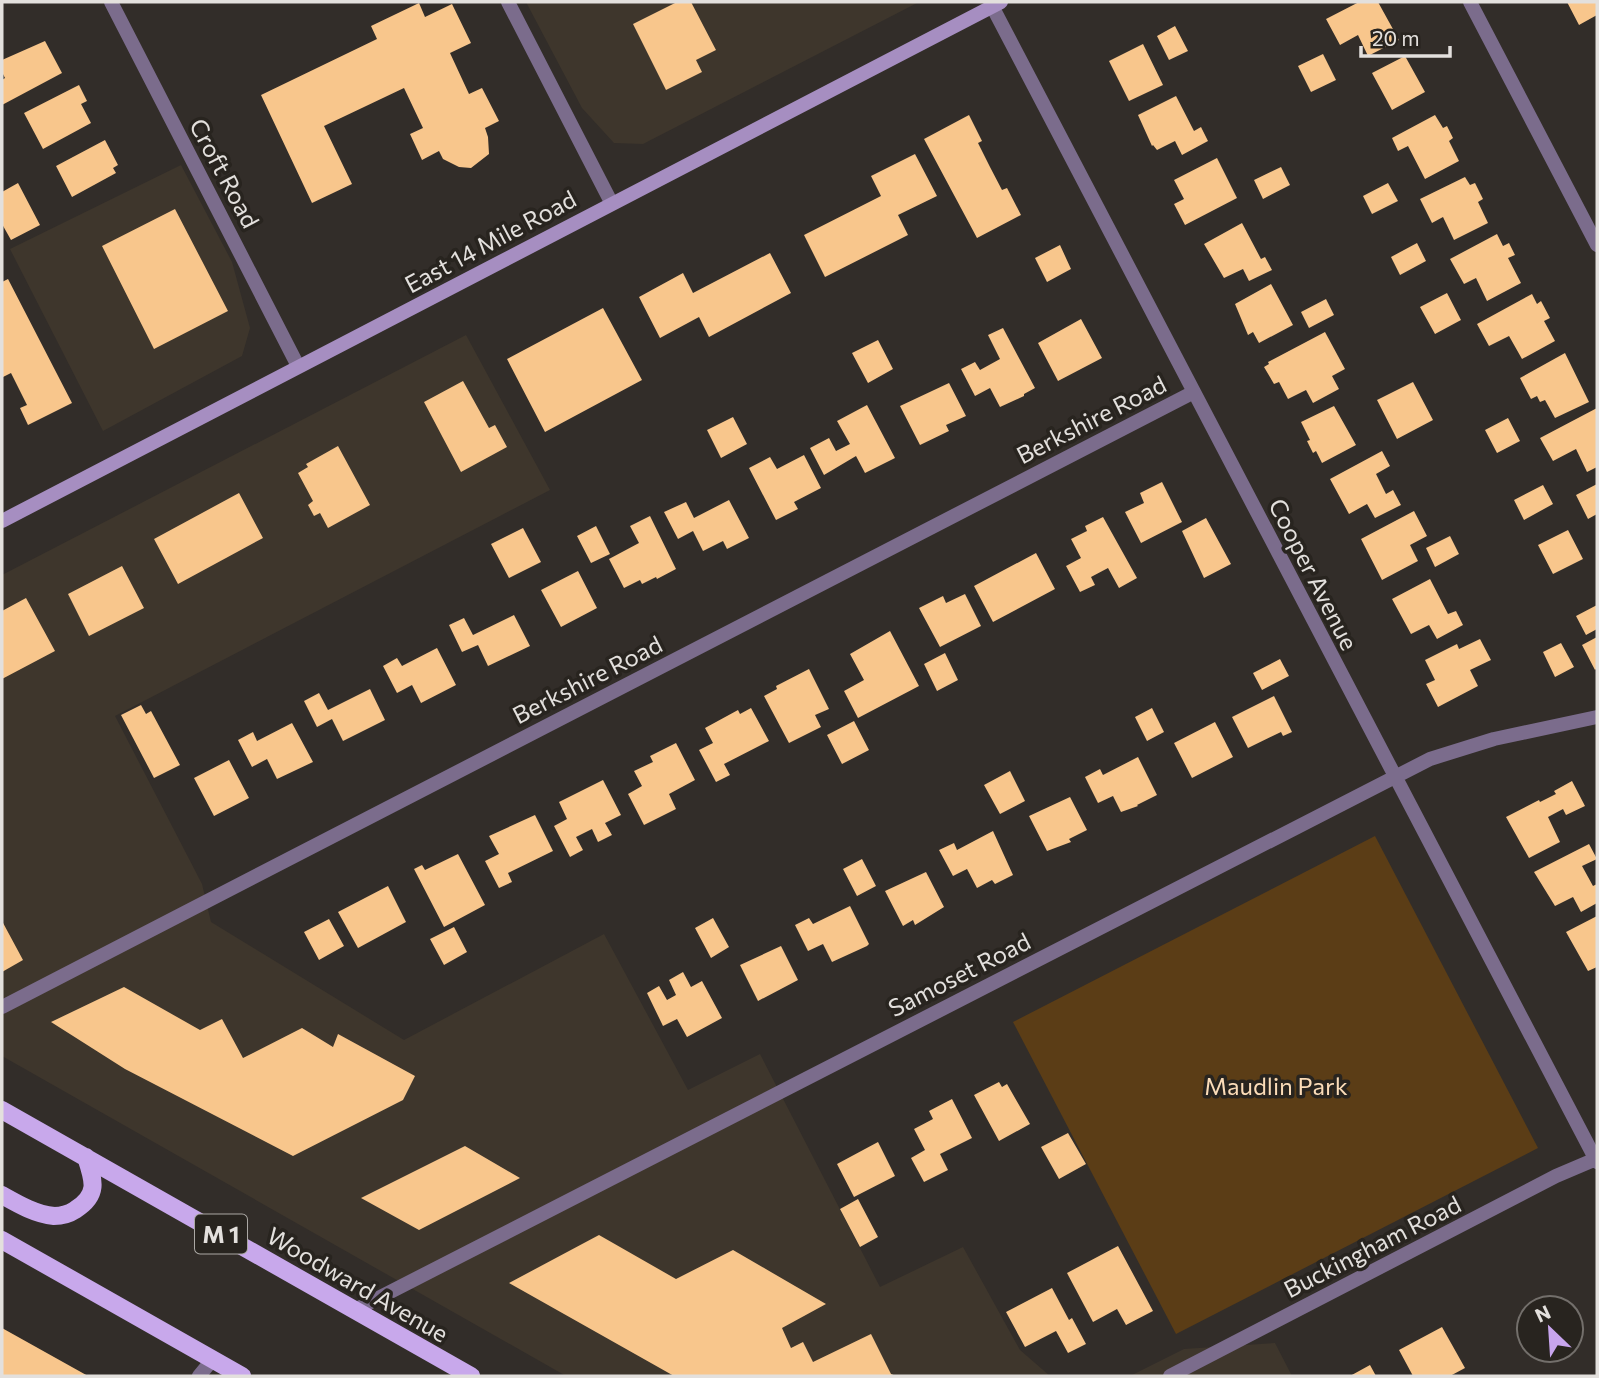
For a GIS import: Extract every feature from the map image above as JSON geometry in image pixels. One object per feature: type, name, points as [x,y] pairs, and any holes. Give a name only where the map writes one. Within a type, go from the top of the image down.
[{"type":"main road","name":"East 14 Mile Road","points":[[2,521],[611,202],[997,4]]},
{"type":"main road","name":"Woodward Avenue","points":[[2,1110],[471,1376]]},
{"type":"main road","points":[[2,1195],[27,1209],[55,1216],[70,1213],[85,1204],[93,1192],[93,1178],[86,1157]]},
{"type":"main road","points":[[2,1240],[243,1376]]},
{"type":"street","name":"Croft Road","points":[[111,2],[298,366]]},
{"type":"street","points":[[508,2],[611,202]]},
{"type":"street","points":[[1470,2],[1597,245]]},
{"type":"street","name":"Cooper Avenue","points":[[997,4],[1194,392],[1597,1160]]},
{"type":"street","name":"Berkshire Road","points":[[2,1007],[1194,392]]},
{"type":"street","name":"Samoset Road","points":[[355,1310],[1435,757],[1494,739],[1597,717]]},
{"type":"street","name":"Buckingham Road","points":[[1170,1376],[1556,1176],[1597,1160]]},
{"type":"street","points":[[199,1376],[214,1359]]},
{"type":"shaded area","points":[[526,2],[919,2],[643,144],[614,143],[582,108]]},
{"type":"shaded area","points":[[181,165],[232,262],[250,328],[242,356],[103,431],[10,249]]},
{"type":"shaded area","points":[[466,335],[550,490],[115,716],[202,884],[211,922],[404,1040],[604,934],[688,1090],[760,1054],[880,1287],[963,1247],[1020,1350],[1050,1376],[566,1376],[2,1056],[2,575]]},
{"type":"shaded area","points":[[1275,1343],[1292,1376],[1130,1376],[1184,1349]]},
{"type":"green space","name":"Maudlin Park","points":[[1375,836],[1538,1148],[1176,1334],[1013,1022]]},
{"type":"building","points":[[677,2],[691,2],[716,50],[696,60],[702,72],[666,90],[633,24]]},
{"type":"building","points":[[1359,2],[1378,2],[1399,40],[1368,56],[1358,35],[1340,45],[1326,19]]},
{"type":"building","points":[[1567,2],[1597,2],[1597,15],[1579,25]]},
{"type":"building","points":[[419,3],[425,17],[452,4],[471,43],[450,53],[469,94],[482,88],[499,121],[485,128],[489,154],[471,168],[459,167],[443,159],[439,151],[422,160],[410,134],[423,128],[404,88],[324,126],[352,184],[312,203],[261,95],[377,39],[371,26]]},
{"type":"building","points":[[1175,26],[1188,51],[1169,60],[1157,36]]},
{"type":"building","points":[[45,41],[62,73],[2,105],[2,80],[5,78],[2,60]]},
{"type":"building","points":[[1143,44],[1163,85],[1129,101],[1109,61]]},
{"type":"building","points":[[1323,54],[1336,80],[1311,92],[1298,66]]},
{"type":"building","points":[[1405,56],[1425,92],[1392,110],[1372,73]]},
{"type":"building","points":[[79,85],[87,101],[81,104],[91,123],[43,149],[24,113]]},
{"type":"building","points":[[1176,96],[1194,131],[1201,127],[1208,141],[1182,155],[1175,141],[1157,150],[1152,146],[1138,115]]},
{"type":"building","points":[[969,115],[982,141],[978,143],[990,167],[1002,190],[1007,188],[1021,215],[977,238],[924,139]]},
{"type":"building","points":[[1435,115],[1443,128],[1447,126],[1453,138],[1449,141],[1459,161],[1425,179],[1408,146],[1398,151],[1392,138]]},
{"type":"building","points":[[105,140],[118,165],[113,168],[116,173],[72,197],[56,166]]},
{"type":"building","points":[[915,154],[937,196],[898,215],[908,235],[825,277],[804,235],[881,196],[871,176]]},
{"type":"building","points":[[1217,158],[1237,198],[1185,225],[1174,204],[1184,199],[1174,180]]},
{"type":"building","points":[[1281,167],[1290,185],[1263,199],[1254,180]]},
{"type":"building","points":[[1465,177],[1470,185],[1475,183],[1483,199],[1478,202],[1488,223],[1454,240],[1443,217],[1432,223],[1420,199]]},
{"type":"building","points":[[18,183],[40,225],[11,240],[2,224],[2,192]]},
{"type":"building","points":[[1388,183],[1398,201],[1372,214],[1363,196]]},
{"type":"building","points":[[175,209],[228,311],[154,349],[102,246]]},
{"type":"building","points":[[1242,223],[1261,259],[1265,257],[1272,270],[1249,281],[1243,269],[1224,278],[1204,244]]},
{"type":"building","points":[[1497,234],[1503,246],[1509,243],[1515,255],[1508,258],[1521,283],[1487,301],[1476,278],[1464,284],[1450,259]]},
{"type":"building","points":[[1417,243],[1426,261],[1400,275],[1391,257]]},
{"type":"building","points":[[1060,245],[1071,269],[1047,282],[1035,258]]},
{"type":"building","points":[[770,253],[791,293],[709,337],[699,317],[660,338],[639,297],[683,273],[693,293]]},
{"type":"building","points":[[8,279],[72,403],[28,425],[20,408],[27,405],[11,373],[3,377],[2,375],[2,282]]},
{"type":"building","points":[[1271,284],[1293,325],[1259,343],[1253,332],[1248,335],[1235,304]]},
{"type":"building","points":[[1447,293],[1461,320],[1435,334],[1420,307]]},
{"type":"building","points":[[1532,294],[1537,304],[1541,301],[1550,318],[1544,321],[1555,341],[1522,359],[1509,336],[1489,346],[1477,324]]},
{"type":"building","points":[[1326,299],[1334,315],[1309,328],[1301,312]]},
{"type":"building","points":[[603,308],[642,380],[545,432],[507,359]]},
{"type":"building","points":[[1081,319],[1102,358],[1058,381],[1038,343]]},
{"type":"building","points":[[1003,328],[1035,388],[1000,407],[990,388],[975,396],[961,369],[975,362],[980,370],[1000,359],[988,335]]},
{"type":"building","points":[[1325,332],[1345,369],[1332,376],[1339,389],[1313,403],[1306,390],[1288,399],[1279,382],[1274,384],[1264,367],[1268,362]]},
{"type":"building","points":[[878,340],[893,369],[868,383],[852,353]]},
{"type":"building","points":[[1565,353],[1589,402],[1555,418],[1545,400],[1540,402],[1537,396],[1531,399],[1520,378]]},
{"type":"building","points":[[463,381],[489,428],[495,425],[507,447],[461,472],[424,402]]},
{"type":"building","points":[[1413,382],[1433,420],[1397,439],[1377,400]]},
{"type":"building","points":[[949,383],[966,416],[946,425],[949,431],[920,445],[900,406]]},
{"type":"building","points":[[867,405],[895,458],[865,473],[856,456],[824,475],[810,448],[829,438],[836,451],[850,444],[837,421]]},
{"type":"building","points":[[1334,406],[1356,445],[1322,463],[1316,451],[1313,453],[1301,422]]},
{"type":"building","points":[[1597,408],[1597,467],[1587,472],[1576,449],[1553,461],[1540,438]]},
{"type":"building","points":[[733,417],[747,444],[721,458],[707,430]]},
{"type":"building","points":[[1508,418],[1520,441],[1497,453],[1485,430]]},
{"type":"building","points":[[338,446],[370,505],[328,528],[320,513],[314,516],[308,505],[313,501],[298,473],[308,467],[306,464]]},
{"type":"building","points":[[1382,451],[1390,466],[1376,474],[1386,494],[1393,490],[1401,505],[1375,518],[1367,504],[1349,514],[1330,479]]},
{"type":"building","points":[[804,455],[821,488],[794,502],[798,509],[776,520],[749,468],[770,457],[777,469]]},
{"type":"building","points":[[1162,482],[1182,522],[1141,543],[1125,512],[1144,503],[1140,493]]},
{"type":"building","points":[[1597,484],[1597,514],[1588,519],[1576,495]]},
{"type":"building","points":[[1543,485],[1553,504],[1524,520],[1514,500]]},
{"type":"building","points":[[239,493],[263,538],[178,584],[154,539]]},
{"type":"building","points":[[729,500],[749,538],[727,549],[723,541],[703,551],[693,531],[678,539],[664,512],[686,502],[694,518]]},
{"type":"building","points":[[1414,511],[1427,536],[1410,545],[1418,561],[1382,580],[1361,539]]},
{"type":"building","points":[[650,516],[676,569],[657,579],[656,577],[642,584],[640,580],[624,588],[609,559],[639,543],[630,526]]},
{"type":"building","points":[[1103,517],[1137,578],[1119,588],[1108,568],[1091,577],[1095,585],[1080,592],[1066,566],[1081,558],[1071,539],[1087,531],[1085,526]]},
{"type":"building","points":[[1206,518],[1231,564],[1204,578],[1182,531]]},
{"type":"building","points":[[596,526],[610,554],[591,563],[577,536]]},
{"type":"building","points":[[523,528],[541,562],[509,578],[491,544]]},
{"type":"building","points":[[1568,530],[1583,559],[1553,574],[1538,545]]},
{"type":"building","points":[[1450,536],[1459,554],[1435,567],[1426,548]]},
{"type":"building","points":[[1036,553],[1055,589],[993,622],[974,586]]},
{"type":"building","points":[[122,566],[144,608],[89,636],[68,594]]},
{"type":"building","points":[[578,571],[597,608],[561,627],[541,590]]},
{"type":"building","points":[[1430,579],[1448,614],[1456,611],[1463,625],[1437,639],[1429,625],[1411,634],[1392,599]]},
{"type":"building","points":[[965,594],[981,626],[940,647],[919,608],[943,596],[946,603]]},
{"type":"building","points":[[26,598],[55,651],[2,679],[2,611]]},
{"type":"building","points":[[1597,605],[1597,629],[1586,635],[1576,616]]},
{"type":"building","points":[[514,615],[530,646],[488,666],[478,645],[462,652],[449,625],[464,618],[473,635]]},
{"type":"building","points":[[890,631],[919,686],[858,718],[844,691],[864,680],[850,654]]},
{"type":"building","points":[[1597,637],[1597,668],[1595,670],[1582,645]]},
{"type":"building","points":[[1480,639],[1491,660],[1470,670],[1478,686],[1438,707],[1426,684],[1435,680],[1425,660],[1457,644],[1459,649]]},
{"type":"building","points":[[1561,643],[1574,667],[1555,677],[1543,652]]},
{"type":"building","points":[[437,648],[456,685],[421,703],[412,685],[397,693],[383,666],[397,658],[402,666]]},
{"type":"building","points":[[945,653],[958,680],[937,691],[924,664]]},
{"type":"building","points":[[1280,659],[1289,676],[1262,690],[1253,673]]},
{"type":"building","points":[[809,669],[829,709],[815,715],[821,727],[789,743],[764,696],[777,689],[776,686]]},
{"type":"building","points":[[370,689],[385,720],[343,741],[332,719],[317,727],[304,701],[319,693],[328,710]]},
{"type":"building","points":[[1274,696],[1292,732],[1283,736],[1281,732],[1248,748],[1232,717]]},
{"type":"building","points":[[141,705],[146,714],[151,711],[180,765],[154,778],[121,715]]},
{"type":"building","points":[[751,708],[769,741],[724,764],[730,775],[716,782],[699,750],[713,743],[705,728],[738,710],[740,714]]},
{"type":"building","points":[[1152,708],[1164,732],[1147,741],[1135,717]]},
{"type":"building","points":[[854,721],[869,750],[842,764],[827,735]]},
{"type":"building","points":[[1215,722],[1233,757],[1192,778],[1174,743]]},
{"type":"building","points":[[292,723],[313,762],[277,779],[267,759],[252,767],[238,740],[253,732],[257,741]]},
{"type":"building","points":[[676,743],[695,780],[669,794],[676,809],[644,825],[628,794],[642,786],[634,771],[653,762],[650,756]]},
{"type":"building","points":[[1138,757],[1157,795],[1121,812],[1113,796],[1098,803],[1085,777],[1100,769],[1103,775]]},
{"type":"building","points":[[229,760],[249,798],[214,816],[194,778]]},
{"type":"building","points":[[1010,771],[1025,801],[1000,814],[984,785]]},
{"type":"building","points":[[603,780],[621,815],[605,823],[612,835],[598,842],[592,829],[576,837],[583,850],[570,857],[554,826],[567,819],[559,802]]},
{"type":"building","points":[[1572,781],[1585,806],[1566,815],[1563,809],[1548,817],[1560,842],[1529,858],[1506,817],[1556,794],[1554,791]]},
{"type":"building","points":[[1070,797],[1087,830],[1069,839],[1071,842],[1047,851],[1029,816]]},
{"type":"building","points":[[535,815],[553,851],[508,873],[512,882],[499,888],[485,861],[499,854],[489,836]]},
{"type":"building","points":[[993,831],[1013,875],[995,884],[992,880],[977,888],[967,869],[953,876],[939,850],[954,843],[957,850]]},
{"type":"building","points":[[1589,844],[1597,859],[1582,866],[1593,886],[1597,884],[1597,903],[1581,912],[1573,897],[1555,906],[1534,872]]},
{"type":"building","points":[[458,854],[485,905],[444,927],[414,869],[422,865],[425,870]]},
{"type":"building","points":[[862,859],[876,886],[857,896],[843,869]]},
{"type":"building","points":[[926,872],[944,907],[915,925],[913,920],[903,926],[885,891]]},
{"type":"building","points":[[388,886],[406,922],[358,948],[338,912]]},
{"type":"building","points":[[850,906],[869,944],[832,962],[823,944],[808,951],[795,925],[809,918],[813,924]]},
{"type":"building","points":[[1597,916],[1597,967],[1588,971],[1566,932]]},
{"type":"building","points":[[713,918],[729,947],[711,958],[695,928]]},
{"type":"building","points":[[329,919],[344,946],[319,960],[304,932]]},
{"type":"building","points":[[2,921],[23,960],[2,972]]},
{"type":"building","points":[[454,927],[467,952],[444,965],[430,939]]},
{"type":"building","points":[[781,946],[798,980],[758,1001],[740,965]]},
{"type":"building","points":[[683,972],[691,987],[702,981],[722,1018],[687,1037],[677,1019],[663,1026],[647,993],[659,986],[667,1000],[676,995],[669,980]]},
{"type":"building","points":[[124,987],[200,1030],[222,1019],[243,1058],[302,1028],[333,1047],[338,1034],[415,1076],[403,1100],[293,1156],[125,1069],[51,1022]]},
{"type":"building","points":[[999,1082],[1002,1087],[1007,1084],[1030,1124],[999,1141],[974,1095]]},
{"type":"building","points":[[952,1099],[972,1138],[940,1154],[948,1170],[924,1182],[911,1158],[925,1150],[914,1129],[933,1119],[929,1111]]},
{"type":"building","points":[[1068,1133],[1086,1164],[1059,1179],[1041,1147]]},
{"type":"building","points":[[878,1142],[895,1176],[854,1197],[837,1164]]},
{"type":"building","points":[[465,1146],[520,1178],[419,1230],[361,1198]]},
{"type":"building","points":[[858,1199],[878,1237],[860,1247],[840,1209]]},
{"type":"building","points":[[599,1235],[676,1279],[733,1250],[826,1304],[782,1328],[791,1348],[803,1342],[813,1362],[871,1334],[891,1374],[896,1376],[674,1376],[509,1283]]},
{"type":"building","points":[[1118,1246],[1153,1311],[1126,1325],[1117,1309],[1093,1322],[1067,1273]]},
{"type":"building","points":[[1052,1288],[1086,1344],[1068,1353],[1056,1331],[1025,1347],[1006,1312]]},
{"type":"building","points":[[1442,1327],[1465,1368],[1450,1376],[1413,1376],[1399,1350]]},
{"type":"building","points":[[2,1328],[88,1376],[2,1376]]},
{"type":"building","points":[[1370,1365],[1376,1376],[1350,1376]]}]
